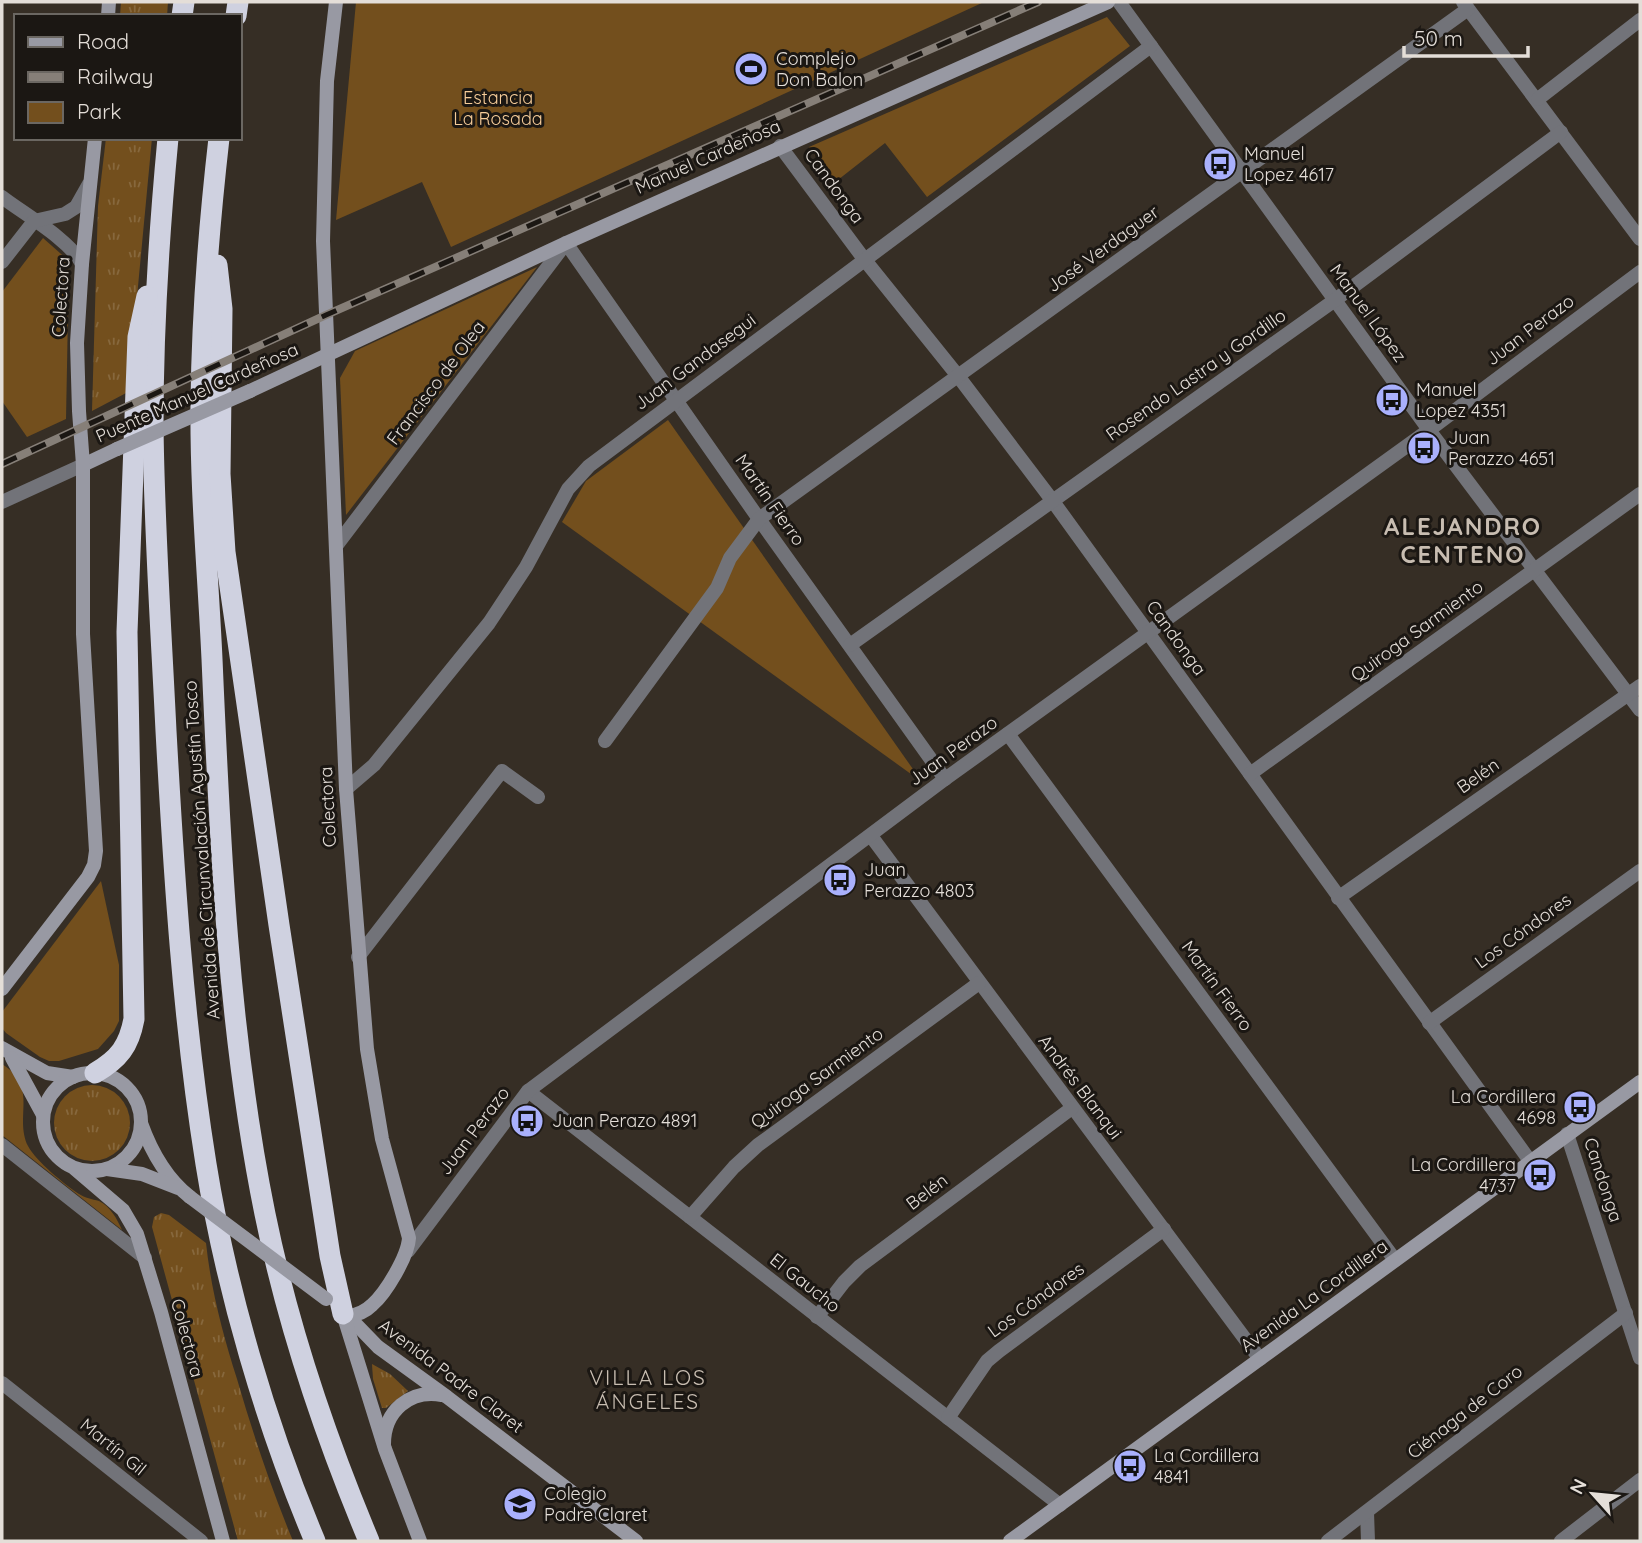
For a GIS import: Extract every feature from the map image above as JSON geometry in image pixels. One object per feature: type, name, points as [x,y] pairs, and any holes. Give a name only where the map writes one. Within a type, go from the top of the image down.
[{"type":"highway","name":"Avenida de Circunvalación Agustín Tosco","points":[[168,140],[154,374],[154,459],[173,856],[190,1050],[207,1169],[232,1286],[264,1399],[315,1541]]},
{"type":"highway","name":"Avenida de Circunvalación Agustín Tosco","points":[[219,140],[211,215],[201,403],[217,779],[232,986],[250,1129],[266,1216],[281,1277],[331,1446],[369,1541]]},
{"type":"highway","points":[[211,215],[222,309],[220,474],[225,552],[330,1256],[345,1315]]},
{"type":"highway","points":[[95,1073],[121,1055],[134,1019],[127,632],[138,337],[161,236]]},
{"type":"highway","points":[[319,1289],[328,1271],[330,1256]]},
{"type":"main road","name":"Colectora","points":[[335,2],[327,81],[323,188],[324,282],[346,789],[367,1049],[387,1160],[407,1226],[408,1251]]},
{"type":"main road","name":"Manuel Cardeñosa","points":[[327,356],[780,146],[1108,2]]},
{"type":"main road","name":"Colectora","points":[[2,989],[88,877],[94,865],[96,851],[83,634],[83,465],[77,343],[95,140]]},
{"type":"main road","name":"Puente Manuel Cardeñosa","points":[[83,465],[327,356]]},
{"type":"main road","points":[[6,1051],[47,1073],[72,1077],[95,1073],[113,1078],[128,1090],[135,1099],[141,1122],[137,1141],[118,1164],[107,1169],[86,1171],[64,1164],[49,1147],[44,1136],[43,1115],[50,1096],[72,1077]]},
{"type":"main road","points":[[6,1051],[25,1079],[43,1115]]},
{"type":"main road","name":"Avenida La Cordillera","points":[[1010,1541],[1640,1082]]},
{"type":"main road","name":"Avenida Padre Claret","points":[[141,1122],[150,1146],[184,1193]]},
{"type":"main road","name":"Colectora","points":[[75,1169],[105,1192],[127,1215],[145,1258],[223,1541]]},
{"type":"main road","name":"Avenida Padre Claret","points":[[107,1169],[142,1174],[184,1193],[319,1289],[378,1347],[636,1541]]},
{"type":"main road","name":"Juan Perazo","points":[[345,1315],[357,1315],[373,1305],[408,1251]]},
{"type":"main road","points":[[345,1315],[385,1448],[421,1541]]},
{"type":"main road","points":[[385,1448],[385,1431],[390,1417],[400,1405],[410,1398],[424,1394],[447,1397]]},
{"type":"street","name":"Manuel López","points":[[1119,2],[1535,571],[1634,690],[1640,710]]},
{"type":"street","points":[[1466,5],[1640,239]]},
{"type":"street","name":"José Verdaguer","points":[[605,741],[717,588],[730,558],[759,519],[1242,172],[1466,5]]},
{"type":"street","points":[[1538,99],[1640,20]]},
{"type":"street","name":"Juan Gandasegui","points":[[346,789],[374,765],[489,623],[521,576],[577,477],[863,259],[1151,46]]},
{"type":"street","name":"Rosendo Lastra y Gordillo","points":[[850,645],[1335,300],[1561,132]]},
{"type":"street","name":"Candonga","points":[[780,146],[863,259],[958,376],[1052,500],[1530,1161]]},
{"type":"street","points":[[2,262],[34,222],[71,212],[81,201],[89,183]]},
{"type":"street","points":[[2,197],[67,245],[82,264]]},
{"type":"street","name":"Martín Fierro","points":[[566,243],[945,779]]},
{"type":"street","name":"Francisco de Olea","points":[[336,546],[566,243]]},
{"type":"street","name":"Juan Perazo","points":[[408,1251],[528,1091],[945,779],[1429,429],[1640,272]]},
{"type":"street","points":[[2,502],[83,465]]},
{"type":"street","name":"Quiroga Sarmiento","points":[[1250,774],[1640,495]]},
{"type":"street","name":"Belén","points":[[1338,898],[1634,690]]},
{"type":"street","name":"Martín Fierro","points":[[1008,734],[1395,1260]]},
{"type":"street","points":[[358,957],[502,771],[538,797]]},
{"type":"street","name":"Andrés Blanqui","points":[[871,836],[1260,1359]]},
{"type":"street","name":"Los Cóndores","points":[[1429,1023],[1640,871]]},
{"type":"street","name":"Quiroga Sarmiento","points":[[690,1217],[734,1167],[758,1145],[979,983]]},
{"type":"street","name":"El Gaucho","points":[[528,1091],[1060,1505]]},
{"type":"street","name":"Belén","points":[[817,1317],[860,1266],[1072,1108]]},
{"type":"street","name":"Candonga","points":[[1567,1134],[1640,1358]]},
{"type":"street","points":[[2,1145],[145,1258]]},
{"type":"street","name":"Los Cóndores","points":[[948,1418],[987,1362],[999,1350],[1164,1230]]},
{"type":"street","name":"Ciénaga de Coro","points":[[1328,1541],[1626,1313]]},
{"type":"street","name":"Martín Gil","points":[[2,1383],[201,1541]]},
{"type":"street","points":[[1561,1541],[1640,1480]]},
{"type":"street","points":[[1367,1512],[1368,1541]]},
{"type":"green space","points":[[121,2],[168,2],[167,14],[120,14]]},
{"type":"green space","name":"Estancia La Rosada","points":[[356,2],[984,2],[451,247],[422,182],[336,220]]},
{"type":"green space","points":[[1107,17],[1130,46],[927,197],[885,143],[834,183],[809,147]]},
{"type":"green space","points":[[106,140],[152,140],[128,392],[92,411],[98,206]]},
{"type":"green space","points":[[43,238],[69,261],[66,419],[27,437],[2,401],[2,292]]},
{"type":"green space","points":[[537,267],[346,515],[340,378],[355,351]]},
{"type":"green space","points":[[668,420],[922,782],[562,522],[586,481]]},
{"type":"green space","points":[[101,881],[119,965],[119,1021],[98,1049],[59,1061],[49,1061],[6,1033],[2,1028],[2,1012]]},
{"type":"green space","points":[[2,1064],[20,1082],[24,1102],[24,1135],[32,1152],[73,1190],[107,1207],[122,1230],[2,1135]]},
{"type":"green space","points":[[92,1085],[106,1088],[119,1096],[127,1109],[130,1123],[127,1137],[119,1150],[106,1158],[92,1161],[78,1158],[65,1150],[57,1137],[54,1123],[57,1109],[65,1096],[78,1088]]},
{"type":"green space","points":[[161,1213],[169,1215],[206,1243],[214,1295],[227,1346],[249,1420],[293,1541],[238,1541],[152,1227],[154,1217]]},
{"type":"green space","points":[[372,1364],[390,1374],[408,1391],[386,1408],[382,1408],[373,1379]]},
{"type":"railway","points":[[2,464],[326,315],[1038,2]]},
{"type":"place","name":"Complejo Don Balon","points":[[751,69]]},
{"type":"place","name":"Manuel Lopez 4617","points":[[1220,164]]},
{"type":"place","name":"Manuel Lopez 4351","points":[[1392,400]]},
{"type":"place","name":"Juan Perazzo 4651","points":[[1424,448]]},
{"type":"place","name":"Juan Perazzo 4803","points":[[840,880]]},
{"type":"place","name":"La Cordillera 4698","points":[[1580,1107]]},
{"type":"place","name":"Juan Perazo 4891","points":[[527,1121]]},
{"type":"place","name":"La Cordillera 4737","points":[[1540,1175]]},
{"type":"place","name":"La Cordillera 4841","points":[[1130,1466]]},
{"type":"place","name":"Colegio Padre Claret","points":[[520,1504]]},
{"type":"district","name":"ALEJANDRO CENTENO","points":[[1463,541]]},
{"type":"district","name":"VILLA LOS ÁNGELES","points":[[648,1390]]}]
